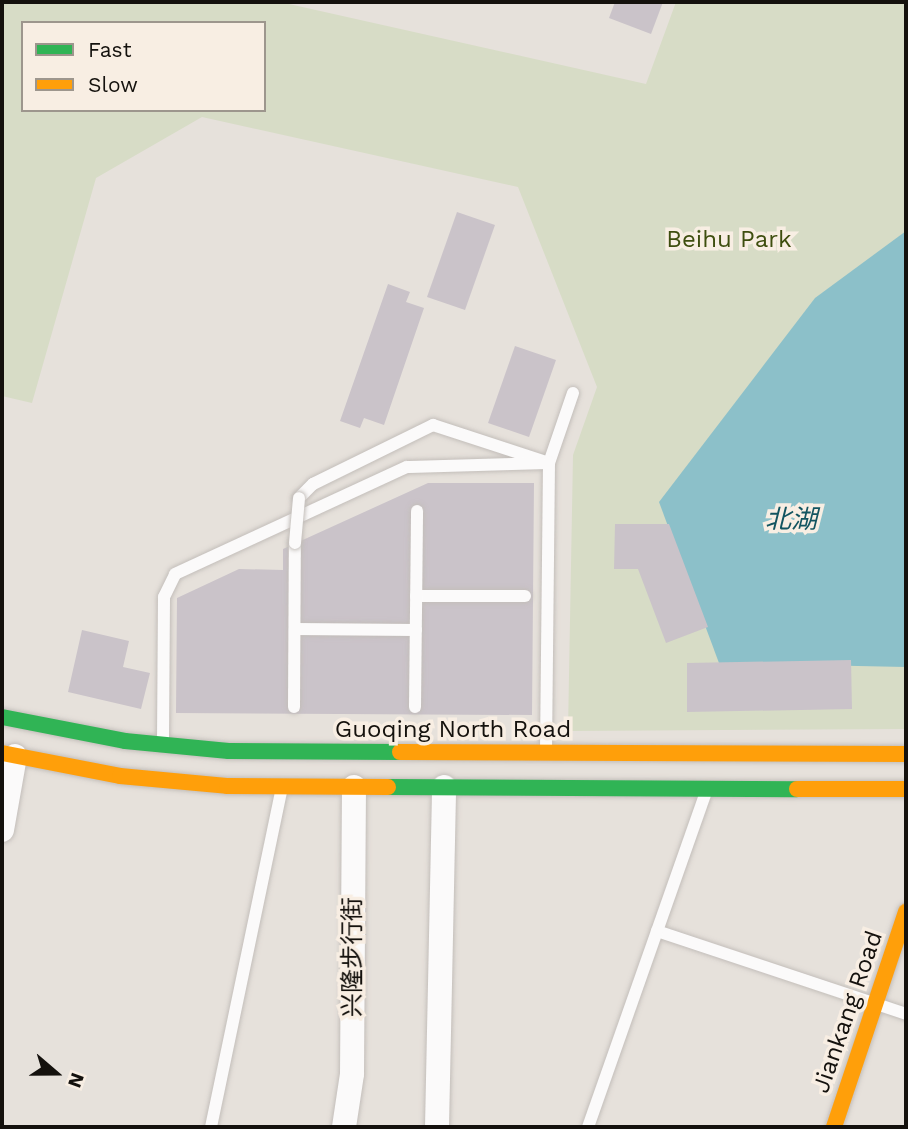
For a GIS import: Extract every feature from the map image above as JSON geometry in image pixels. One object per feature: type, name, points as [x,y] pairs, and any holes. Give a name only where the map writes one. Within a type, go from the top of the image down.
[{"type":"main road","name":"Guoqing North Road","points":[[2,716],[163,746],[546,753],[906,754]]},
{"type":"main road","points":[[8,754],[173,782],[282,787],[906,789]]},
{"type":"main road","name":"Jiankang Road","points":[[834,1127],[906,912]]},
{"type":"street","points":[[2,831],[8,754]]},
{"type":"street","name":"兴隆步行街","points":[[344,1127],[352,1074],[354,787]]},
{"type":"street","points":[[437,1127],[444,787]]},
{"type":"lane","points":[[546,753],[549,463],[573,393]]},
{"type":"lane","points":[[294,707],[295,543],[299,498],[313,484],[433,425],[549,463]]},
{"type":"lane","points":[[163,746],[164,597],[175,574],[407,467],[549,463]]},
{"type":"lane","points":[[415,707],[417,511]]},
{"type":"lane","points":[[416,596],[525,596]]},
{"type":"lane","points":[[295,629],[415,630]]},
{"type":"lane","points":[[211,1127],[282,787]]},
{"type":"lane","points":[[588,1127],[708,789]]},
{"type":"lane","points":[[657,931],[906,1014]]},
{"type":"green space","name":"Beihu Park","points":[[2,2],[280,2],[646,84],[676,2],[906,2],[906,729],[568,731],[573,455],[597,387],[518,187],[202,117],[96,178],[32,403],[2,396]]},
{"type":"water","name":"北湖","points":[[906,231],[906,667],[719,663],[659,502],[815,298]]},
{"type":"building","points":[[615,2],[663,2],[651,34],[609,18]]},
{"type":"building","points":[[457,212],[495,225],[465,310],[427,297]]},
{"type":"building","points":[[388,284],[410,292],[406,302],[424,308],[384,425],[364,418],[360,428],[340,421]]},
{"type":"building","points":[[515,346],[556,360],[529,437],[488,423]]},
{"type":"building","points":[[428,483],[534,483],[532,715],[176,713],[177,598],[239,569],[283,570],[283,549]]},
{"type":"building","points":[[615,524],[669,524],[708,627],[666,643],[638,569],[614,569]]},
{"type":"building","points":[[82,630],[129,641],[123,667],[150,673],[141,709],[68,692]]},
{"type":"building","points":[[851,660],[852,709],[687,712],[687,663]]},
{"type":"traffic: fast","points":[[2,717],[125,741],[229,751],[400,752]]},
{"type":"traffic: fast","points":[[388,787],[797,789]]},
{"type":"traffic: slow","points":[[400,752],[906,754]]},
{"type":"traffic: slow","points":[[2,753],[120,776],[227,786],[388,787]]},
{"type":"traffic: slow","points":[[797,789],[906,789]]},
{"type":"traffic: slow","points":[[834,1127],[906,912]]}]
